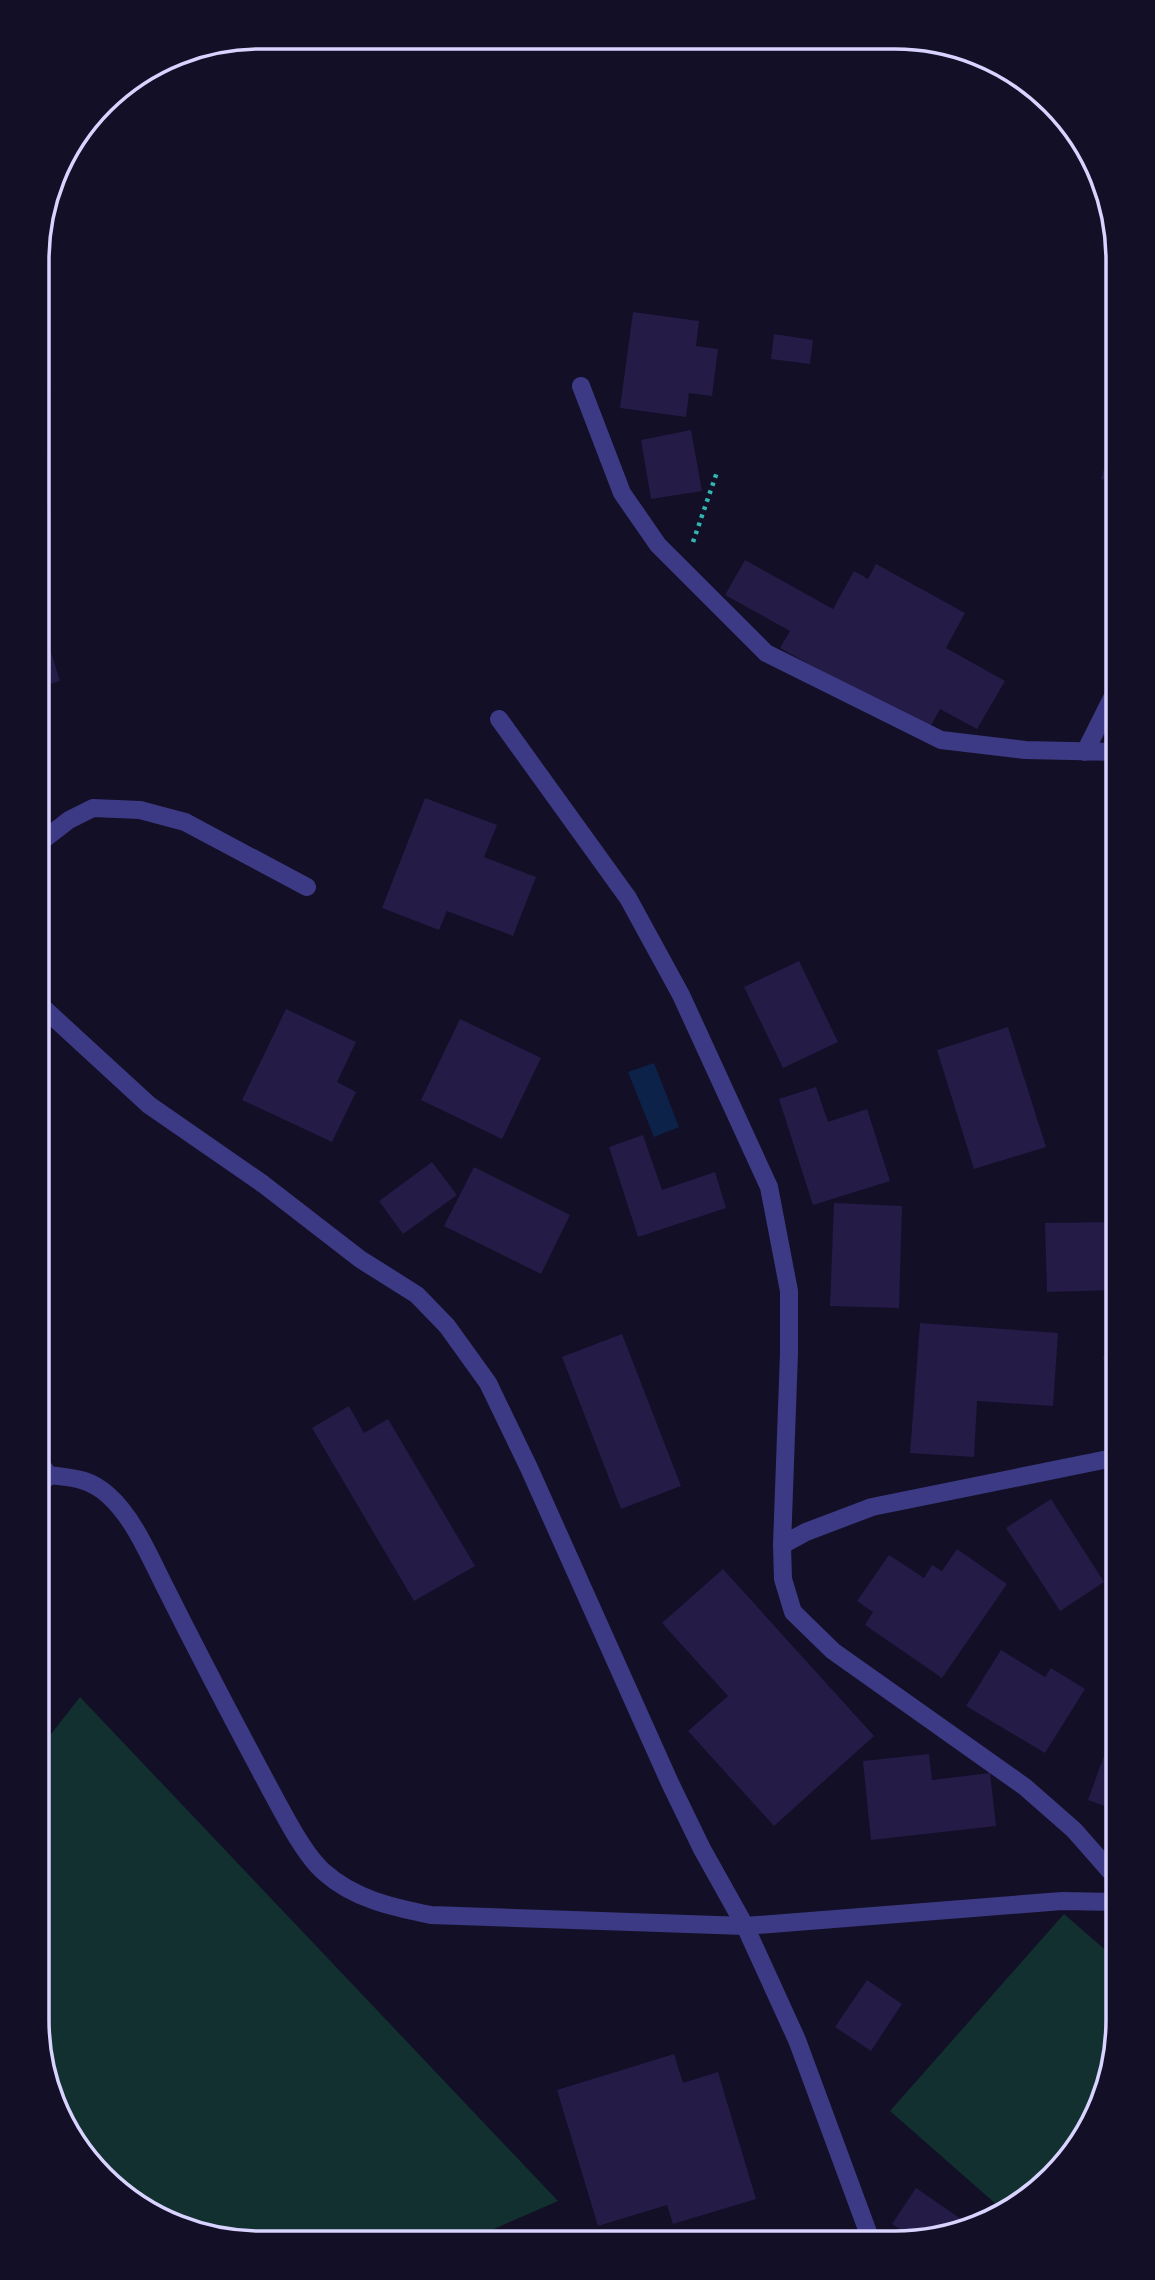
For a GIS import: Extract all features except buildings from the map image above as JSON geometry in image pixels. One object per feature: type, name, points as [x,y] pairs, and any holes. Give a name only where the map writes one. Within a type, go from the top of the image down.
[{"type":"street","points":[[581,386],[622,493],[658,545],[766,653],[941,740],[1025,750],[1106,752]]},
{"type":"street","points":[[1084,752],[1106,709]]},
{"type":"street","points":[[499,719],[628,898],[681,995],[769,1186],[789,1291],[782,1579],[793,1612],[833,1651],[1025,1787],[1074,1830],[1106,1866]]},
{"type":"street","points":[[49,835],[69,820],[93,808],[140,810],[185,822],[307,887]]},
{"type":"street","points":[[49,1013],[149,1105],[263,1184],[360,1259],[417,1295],[447,1326],[488,1383],[530,1468],[681,1805],[745,1926],[797,2040],[868,2231]]},
{"type":"street","points":[[782,1545],[806,1532],[872,1507],[1106,1459]]},
{"type":"street","points":[[49,1475],[87,1480],[109,1496],[128,1520],[222,1701],[291,1826],[322,1871],[380,1905],[430,1915],[745,1926],[1062,1901],[1106,1902]]},
{"type":"path","points":[[683,569],[717,472]]},
{"type":"green space","points":[[80,1697],[558,2201],[489,2231],[260,2231],[233,2229],[192,2220],[167,2209],[121,2179],[101,2159],[71,2113],[60,2088],[51,2047],[49,1737]]},
{"type":"green space","points":[[1064,1914],[1106,1951],[1106,2033],[1095,2088],[1078,2125],[1054,2159],[1034,2179],[996,2204],[890,2111]]},
{"type":"water","points":[[654,1063],[679,1127],[654,1137],[628,1072]]}]
